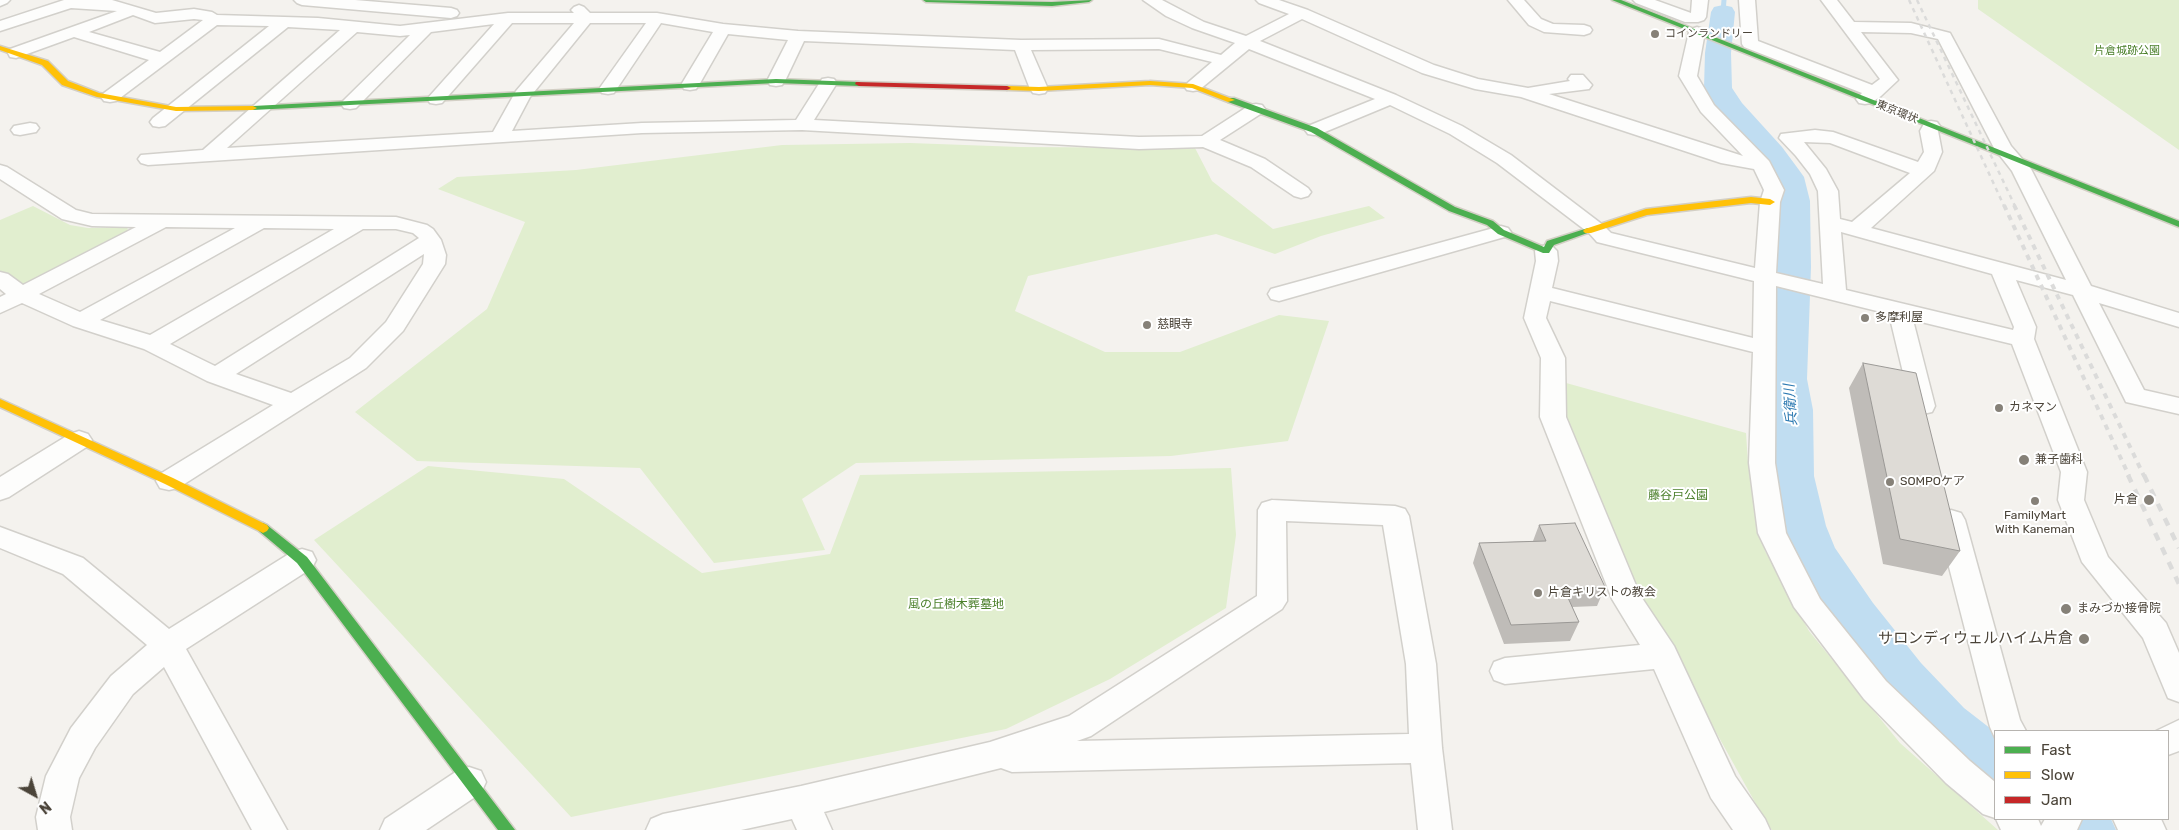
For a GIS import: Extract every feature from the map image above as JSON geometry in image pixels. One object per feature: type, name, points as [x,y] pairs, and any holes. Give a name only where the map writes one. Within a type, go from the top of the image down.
[{"type":"main road","points":[[926,0],[1052,4],[1089,0]]},
{"type":"main road","name":"東京環状","points":[[1615,0],[1738,48],[1870,96],[1930,126],[2179,224]]},
{"type":"main road","points":[[0,48],[45,64],[65,83],[97,95],[176,109],[350,104],[776,81],[1039,89],[1150,83],[1192,86],[1314,130],[1452,210],[1490,223],[1501,232],[1546,251],[1550,243],[1646,212],[1751,200],[1770,202]]},
{"type":"main road","points":[[0,403],[169,481],[261,527],[302,560],[349,619],[469,782],[507,830]]},
{"type":"street","points":[[302,0],[362,3],[443,13],[581,10],[586,18]]},
{"type":"street","points":[[1151,0],[1172,13],[1198,25],[1247,42],[1390,98],[1456,130],[1504,159],[1596,229],[1604,238],[1830,291],[2022,339]]},
{"type":"street","points":[[1264,0],[1302,13],[1428,69],[1475,84],[1524,92],[1728,159],[1762,165]]},
{"type":"street","points":[[1516,0],[1535,22],[1550,29],[1584,30]]},
{"type":"street","points":[[1641,0],[1692,18],[1698,17],[1700,0]]},
{"type":"street","points":[[1747,0],[1750,44],[1870,96],[1889,80],[1829,0]]},
{"type":"street","points":[[0,26],[75,1],[109,4],[134,10],[155,18],[194,14],[206,15],[213,20],[318,22],[400,31],[508,18],[657,18],[722,29],[798,36],[1159,44],[1223,60]]},
{"type":"street","points":[[16,53],[134,10]]},
{"type":"street","points":[[1192,86],[1247,42],[1302,13]]},
{"type":"street","points":[[436,99],[508,18]]},
{"type":"street","points":[[500,136],[522,95],[586,18]]},
{"type":"street","points":[[608,90],[657,18]]},
{"type":"street","points":[[110,97],[213,20]]},
{"type":"street","points":[[159,122],[284,22]]},
{"type":"street","points":[[207,156],[353,27]]},
{"type":"street","points":[[350,104],[427,27]]},
{"type":"street","points":[[1849,27],[1911,28],[1944,36],[2003,148],[2021,169],[2135,396],[2179,406]]},
{"type":"street","points":[[690,85],[722,29]]},
{"type":"street","points":[[73,32],[162,58]]},
{"type":"street","points":[[1702,34],[1688,76],[1708,108],[1762,165],[1774,190],[1770,202],[1772,278],[1765,348],[1762,463],[1772,533],[1809,607],[1875,690],[1958,772],[1994,803]]},
{"type":"street","points":[[776,81],[798,36]]},
{"type":"street","points":[[1015,40],[1039,89]]},
{"type":"street","points":[[1524,92],[1583,86],[1577,79]]},
{"type":"street","points":[[802,125],[828,83]]},
{"type":"street","points":[[1314,130],[1390,98]]},
{"type":"street","points":[[1206,141],[1256,109]]},
{"type":"street","points":[[148,159],[642,128],[802,125],[1139,143],[1206,141],[1258,163],[1301,192]]},
{"type":"street","points":[[1857,229],[1924,171],[1934,152],[1929,131],[1930,126]]},
{"type":"street","points":[[1830,291],[1831,223],[1828,191],[1819,173],[1803,152],[1788,138],[1815,136],[1833,138],[1924,171]]},
{"type":"street","points":[[0,171],[69,215],[92,220],[396,223],[410,226],[426,233],[431,240],[435,255],[434,264],[395,326],[379,344],[358,363],[169,481]]},
{"type":"street","points":[[0,306],[163,221]]},
{"type":"street","points":[[81,321],[260,222]]},
{"type":"street","points":[[152,344],[358,223]]},
{"type":"street","points":[[1831,223],[2081,290],[2179,320]]},
{"type":"street","points":[[1279,294],[1501,232]]},
{"type":"street","points":[[216,376],[431,240]]},
{"type":"street","points":[[1546,251],[1547,261],[1534,318],[1553,358],[1553,417],[1627,599],[1663,655],[1723,787],[1753,830]]},
{"type":"street","points":[[2001,270],[2025,327],[2022,339],[2074,472],[2071,500],[2096,562],[2155,632],[2179,689]]},
{"type":"street","points":[[0,279],[22,295],[81,321],[152,344],[216,376],[294,403]]},
{"type":"street","points":[[1540,292],[1765,348]]},
{"type":"street","points":[[1899,309],[1929,431]]},
{"type":"street","points":[[0,490],[79,440]]},
{"type":"street","points":[[1945,497],[2006,728],[2009,730]]},
{"type":"street","points":[[663,830],[808,816],[1080,726],[1272,600],[1272,510],[1396,516],[1421,664],[1426,748],[1435,830]]},
{"type":"street","points":[[0,537],[73,566],[168,644],[270,830]]},
{"type":"street","points":[[55,830],[53,817],[63,776],[82,738],[122,685],[168,644],[302,560]]},
{"type":"street","points":[[1505,671],[1663,655]]},
{"type":"street","points":[[990,757],[1426,748]]},
{"type":"street","points":[[397,830],[469,782]]},
{"type":"street","points":[[2014,820],[2026,830]]},
{"type":"street","points":[[2132,820],[2149,830]]},
{"type":"green space","name":"片倉城跡公園","points":[[1978,0],[2179,0],[2179,150],[1978,9]]},
{"type":"green space","points":[[910,143],[1020,147],[1195,148],[1212,181],[1273,229],[1369,206],[1385,218],[1321,236],[1275,254],[1216,234],[1028,276],[1015,311],[1105,352],[1180,352],[1279,315],[1329,321],[1288,441],[1171,456],[856,463],[802,499],[825,550],[714,563],[640,468],[417,461],[355,412],[487,309],[525,222],[438,189],[457,177],[576,170],[782,145]]},
{"type":"green space","points":[[33,206],[70,225],[88,228],[127,227],[129,234],[35,283],[15,287],[0,276],[0,220]]},
{"type":"green space","name":"藤谷戸公園","points":[[1559,381],[1746,433],[1748,462],[1765,551],[1809,631],[1900,743],[1998,830],[1772,830],[1650,613],[1601,510],[1558,411]]},
{"type":"green space","name":"風の丘樹木葬墓地","points":[[428,466],[564,479],[702,573],[830,554],[860,475],[1231,468],[1236,535],[1226,608],[1110,679],[1006,729],[571,817],[314,540]]},
{"type":"building","points":[[1863,363],[1916,373],[1960,551],[1900,539]]},
{"type":"building","name":"片倉キリストの教会","points":[[1575,523],[1605,587],[1564,589],[1579,622],[1511,625],[1479,543],[1546,541],[1539,525]]},
{"type":"waterway","name":"兵衛川","points":[[1723,12],[1724,0]]},
{"type":"waterway","name":"兵衛川","points":[[1723,12],[1718,53],[1718,88],[1732,109],[1771,153],[1788,177],[1794,201],[1794,267],[1788,379],[1793,410],[1793,476],[1804,526],[1815,554],[1856,616],[1903,678],[1946,724],[1994,762]]},
{"type":"waterway","name":"兵衛川","points":[[2073,820],[2088,830]]},
{"type":"railway","points":[[1909,0],[2004,206]]},
{"type":"railway","points":[[1917,0],[2015,206]]},
{"type":"railway","points":[[2004,205],[2129,476]]},
{"type":"railway","points":[[2014,205],[2144,476]]},
{"type":"railway","points":[[2128,475],[2179,584]]},
{"type":"railway","points":[[2144,475],[2179,548]]},
{"type":"traffic: fast","points":[[926,0],[1052,4],[1089,0]]},
{"type":"traffic: fast","points":[[1615,0],[2179,224]]},
{"type":"traffic: fast","points":[[253,108],[776,81],[859,84]]},
{"type":"traffic: fast","points":[[1231,100],[1314,130],[1452,209],[1490,223],[1501,232],[1546,251],[1550,243],[1588,231]]},
{"type":"traffic: fast","points":[[263,528],[302,560],[507,830]]},
{"type":"traffic: slow","points":[[0,48],[45,63],[65,83],[97,95],[176,109],[253,108]]},
{"type":"traffic: slow","points":[[1007,88],[1039,89],[1150,83],[1193,86],[1231,100]]},
{"type":"traffic: slow","points":[[1588,231],[1646,212],[1751,200],[1770,202]]},
{"type":"traffic: slow","points":[[0,403],[169,481],[263,528]]},
{"type":"traffic: jam","points":[[859,84],[1007,88]]},
{"type":"place","name":"コインランドリー","points":[[1655,34]]},
{"type":"place","name":"多摩利屋","points":[[1865,318]]},
{"type":"place","name":"慈眼寺","points":[[1147,325]]},
{"type":"place","name":"カネマン","points":[[1999,408]]},
{"type":"place","name":"兼子歯科","points":[[2024,460]]},
{"type":"place","name":"SOMPOケア","points":[[1890,482]]},
{"type":"place","name":"片倉","points":[[2149,500]]},
{"type":"place","name":"FamilyMart With Kaneman","points":[[2035,501]]},
{"type":"place","name":"片倉キリストの教会","points":[[1538,593]]},
{"type":"place","name":"まみづか接骨院","points":[[2066,609]]},
{"type":"place","name":"サロンディウェルハイム片倉","points":[[2084,639]]}]
